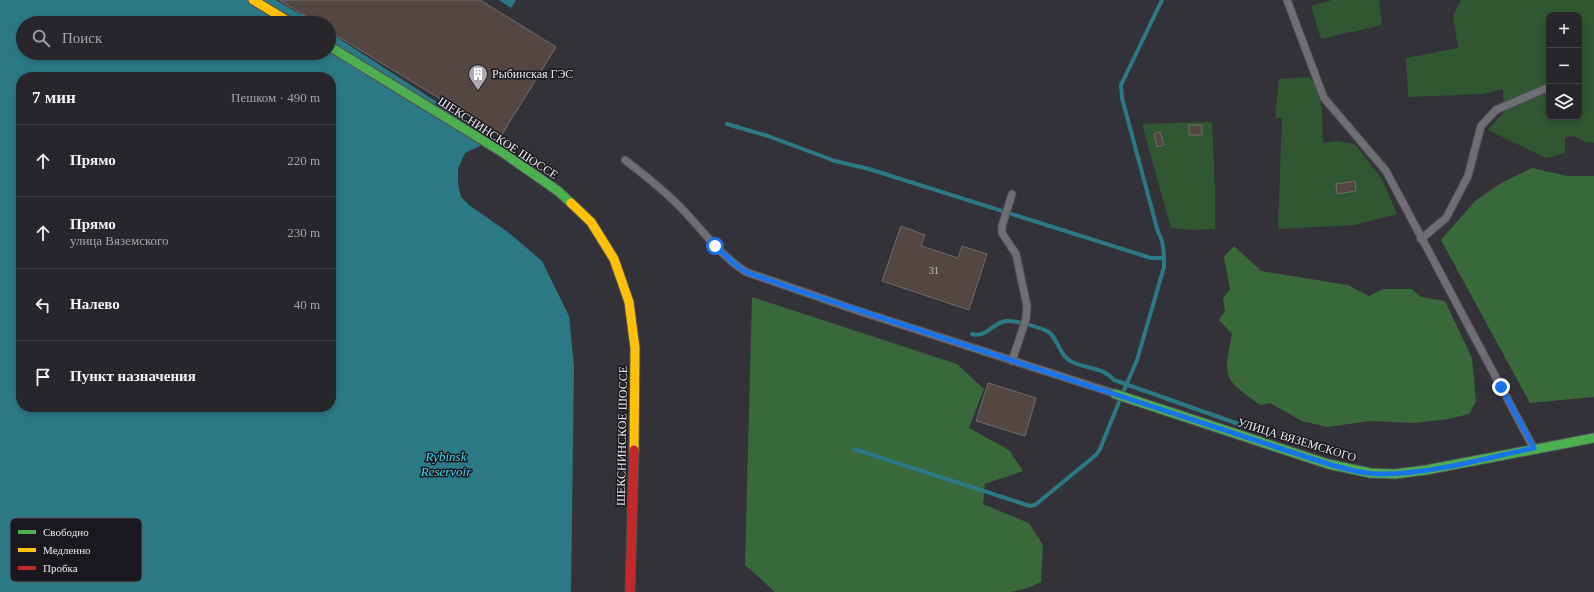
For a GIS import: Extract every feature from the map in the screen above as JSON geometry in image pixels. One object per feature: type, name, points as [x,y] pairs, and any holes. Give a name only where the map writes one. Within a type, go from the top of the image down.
[{"type":"main road","points":[[253,0],[279,16]]},
{"type":"main road","name":"ШЕКСНИНСКОЕ ШОССЕ","points":[[336,50],[502,152],[558,191],[591,222],[614,259],[629,302],[635,348],[634,462],[630,592]]},
{"type":"main road","name":"УЛИЦА ВЯЗЕМСКОГО","points":[[1115,394],[1328,464],[1370,473],[1395,474],[1426,470],[1534,448],[1594,438]]},
{"type":"lane","points":[[1287,0],[1324,98],[1386,171],[1534,448]]},
{"type":"lane","points":[[1421,239],[1446,218],[1468,176],[1481,126],[1496,110],[1546,88]]},
{"type":"lane","points":[[625,160],[669,196],[715,246],[746,272],[845,307],[1115,394]]},
{"type":"lane","points":[[1012,194],[1002,226],[1002,233],[1016,254],[1028,306],[1026,319],[1012,361]]},
{"type":"green space","points":[[1332,0],[1379,0],[1382,25],[1321,39],[1311,6]]},
{"type":"green space","points":[[1461,0],[1594,0],[1594,143],[1585,142],[1574,136],[1565,138],[1565,153],[1546,158],[1488,130],[1504,112],[1503,89],[1483,94],[1408,97],[1406,58],[1458,48],[1453,16]]},
{"type":"green space","points":[[1309,77],[1318,92],[1322,108],[1323,143],[1337,141],[1355,144],[1382,179],[1397,214],[1355,225],[1278,229],[1282,118],[1275,118],[1279,79]]},
{"type":"green space","points":[[1212,122],[1215,229],[1192,230],[1171,228],[1142,124]]},
{"type":"green space","points":[[1532,168],[1567,176],[1594,176],[1594,397],[1530,403],[1441,240],[1475,201],[1503,182]]},
{"type":"green space","points":[[1234,246],[1261,271],[1348,285],[1369,296],[1383,289],[1412,289],[1421,297],[1445,301],[1472,358],[1476,402],[1469,414],[1449,419],[1414,423],[1370,421],[1327,427],[1302,421],[1270,403],[1260,405],[1233,383],[1227,369],[1227,360],[1232,334],[1219,320],[1225,311],[1223,298],[1230,289],[1224,257]]},
{"type":"green space","points":[[752,297],[957,364],[984,389],[969,428],[1009,450],[1023,471],[985,484],[983,504],[1029,523],[1043,545],[1041,582],[1028,588],[1011,592],[775,592],[745,565]]},
{"type":"water","name":"Rybinsk Reservoir","points":[[0,0],[276,0],[303,16],[16,16],[16,60],[336,60],[336,37],[483,132],[484,144],[465,153],[458,169],[458,184],[461,197],[469,205],[509,233],[542,261],[569,316],[574,366],[571,592],[0,592]]},
{"type":"water","points":[[499,0],[516,0],[511,8]]},
{"type":"building","name":"Рыбинская ГЭС","points":[[279,0],[480,0],[556,47],[501,136],[336,35],[336,16],[305,16]]},
{"type":"building","points":[[1189,125],[1202,125],[1202,135],[1189,135]]},
{"type":"building","points":[[1160,132],[1164,145],[1157,147],[1154,134]]},
{"type":"building","points":[[1355,181],[1356,191],[1337,194],[1336,184]]},
{"type":"building","points":[[901,226],[925,235],[921,246],[958,258],[962,246],[987,254],[969,310],[882,281]]},
{"type":"building","points":[[988,383],[1036,398],[1025,436],[976,421]]},
{"type":"waterway","points":[[314,16],[324,0]]},
{"type":"waterway","points":[[1124,390],[1137,360],[1164,267],[1164,253],[1163,244],[1158,232],[1122,98],[1121,85],[1162,0]]},
{"type":"waterway","points":[[727,124],[768,136],[835,161],[869,169],[1151,258],[1164,258]]},
{"type":"waterway","points":[[972,334],[982,334],[1003,321],[1018,322],[1036,327],[1050,333],[1056,340],[1062,353],[1072,362],[1100,370],[1114,380],[1247,427]]},
{"type":"waterway","points":[[854,449],[1030,506],[1035,505],[1096,455],[1100,449],[1119,402]]},
{"type":"traffic: fast","points":[[336,50],[502,152],[558,191],[571,203]]},
{"type":"traffic: fast","points":[[1115,394],[1328,464],[1370,473],[1395,474],[1426,470],[1594,438]]},
{"type":"traffic: slow","points":[[253,0],[279,16]]},
{"type":"traffic: slow","points":[[571,203],[591,222],[614,259],[629,302],[635,348],[634,450]]},
{"type":"traffic: jam","points":[[630,592],[634,450]]},
{"type":"place","name":"Рыбинская ГЭС","points":[[478,91]]},
{"type":"route","points":[[715,246],[746,272],[761,278],[966,347],[1328,464],[1358,472],[1382,474],[1426,470],[1534,448],[1501,387]]}]
